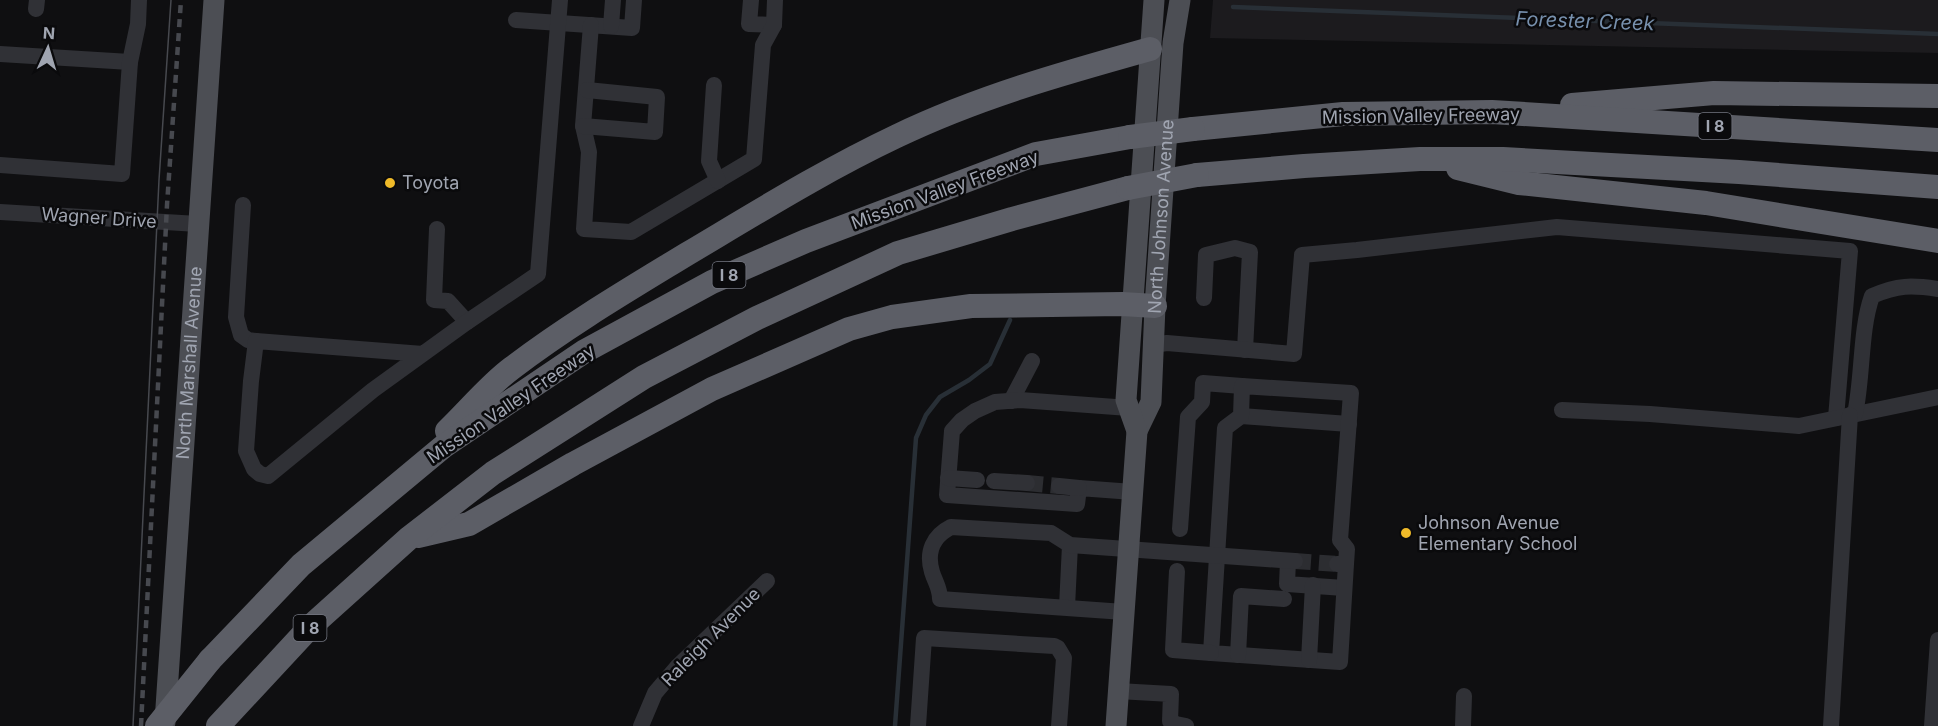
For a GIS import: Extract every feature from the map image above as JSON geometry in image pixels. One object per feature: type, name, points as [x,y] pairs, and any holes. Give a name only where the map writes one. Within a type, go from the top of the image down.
[{"type":"highway","points":[[373,505],[510,369],[647,278],[736,224],[840,165],[896,136],[944,115],[1005,91],[1071,70],[1150,49]]},
{"type":"highway","points":[[1492,112],[1714,93],[1938,96]]},
{"type":"highway","name":"Mission Valley Freeway","points":[[157,726],[210,660],[300,565],[444,447],[585,351],[712,282],[806,241],[1036,154],[1193,129],[1342,114],[1492,112],[1938,140]]},
{"type":"highway","points":[[1420,159],[1519,183],[1706,203],[1938,241]]},
{"type":"highway","name":"I 8","points":[[218,726],[310,627],[410,538],[493,473],[644,377],[757,318],[898,253],[1128,188],[1197,175],[1304,166],[1420,159],[1503,159],[1739,172],[1938,187]]},
{"type":"highway","points":[[1739,172],[1875,194],[1938,200]]},
{"type":"highway","points":[[410,538],[469,524],[573,464],[712,389],[849,329],[892,317],[971,306],[1144,305]]},
{"type":"main road","name":"North Marshall Avenue","points":[[165,726],[214,0]]},
{"type":"main road","name":"North Johnson Avenue","points":[[1116,726],[1137,431],[1151,402],[1153,345],[1144,305],[1150,49],[1154,0]]},
{"type":"main road","name":"North Johnson Avenue","points":[[1137,431],[1126,400],[1144,305],[1173,43],[1180,0]]},
{"type":"street","points":[[0,165],[122,174],[130,62],[138,24],[139,0]]},
{"type":"street","points":[[256,341],[246,450],[254,469],[268,476],[373,390],[538,274],[561,0]]},
{"type":"street","points":[[611,26],[613,0]]},
{"type":"street","points":[[516,20],[632,28],[634,0]]},
{"type":"street","points":[[751,0],[749,24],[774,25]]},
{"type":"street","points":[[591,25],[583,126],[589,152],[584,229],[632,232],[754,159],[763,45],[774,25],[774,0]]},
{"type":"street","points":[[0,54],[130,62]]},
{"type":"street","points":[[714,85],[709,161],[718,181]]},
{"type":"street","points":[[583,126],[655,132],[657,97],[587,90]]},
{"type":"street","points":[[243,205],[236,317],[241,335],[248,340],[256,341],[423,354]]},
{"type":"street","name":"Wagner Drive","points":[[0,212],[198,224]]},
{"type":"street","points":[[1153,345],[1167,343],[1294,354],[1302,255],[1557,227],[1850,251],[1847,416],[1831,726]]},
{"type":"street","points":[[437,229],[434,300],[448,301],[467,322]]},
{"type":"street","points":[[1204,298],[1206,255],[1235,248],[1250,252],[1245,350]]},
{"type":"street","points":[[1847,416],[1860,388],[1867,310],[1872,296],[1892,288],[1913,286],[1938,290]]},
{"type":"street","points":[[1011,401],[1032,361]]},
{"type":"street","points":[[1177,572],[1173,650],[1340,662],[1344,588],[1342,564],[1347,549],[1340,540],[1351,393],[1203,383],[1202,402],[1188,417],[1180,529]]},
{"type":"street","points":[[1241,416],[1242,386]]},
{"type":"street","points":[[1562,410],[1650,414],[1799,426],[1938,397]]},
{"type":"street","points":[[1079,488],[1077,504],[947,495],[952,432],[962,420],[995,402],[1020,400],[1129,408]]},
{"type":"street","points":[[1211,653],[1226,428],[1241,416],[1349,424]]},
{"type":"street","points":[[948,478],[977,480]]},
{"type":"street","points":[[994,482],[1027,483]]},
{"type":"street","points":[[1059,486],[1133,492]]},
{"type":"street","points":[[1124,612],[940,599],[940,590],[932,572],[929,553],[937,537],[951,527],[1051,534],[1070,545],[1292,561],[1287,584],[1344,588]]},
{"type":"street","points":[[1067,608],[1070,545]]},
{"type":"street","name":"Raleigh Avenue","points":[[641,726],[655,693],[678,666],[766,581]]},
{"type":"street","points":[[1309,660],[1313,585]]},
{"type":"street","points":[[1238,655],[1241,596],[1284,599]]},
{"type":"street","points":[[918,726],[924,638],[1058,648],[1064,658],[1059,726]]},
{"type":"street","points":[[1932,726],[1938,640]]},
{"type":"street","points":[[1118,691],[1171,694],[1170,721],[1186,726]]},
{"type":"street","points":[[1463,726],[1464,696]]},
{"type":"shaded area","points":[[1213,0],[1938,0],[1938,53],[1210,38]]},
{"type":"waterway","name":"Forester Creek","points":[[1233,7],[1938,34]]},
{"type":"waterway","points":[[895,726],[916,438],[926,415],[940,397],[990,364],[1010,320]]},
{"type":"tunnel","points":[[1027,483],[1059,486]]},
{"type":"tunnel","points":[[1295,561],[1337,564]]},
{"type":"tram line","points":[[133,726],[159,180],[171,0]]},
{"type":"railway","points":[[141,726],[167,205],[181,0]]},
{"type":"place","name":"Toyota","points":[[390,183]]},
{"type":"place","name":"Johnson Avenue Elementary School","points":[[1406,533]]}]
